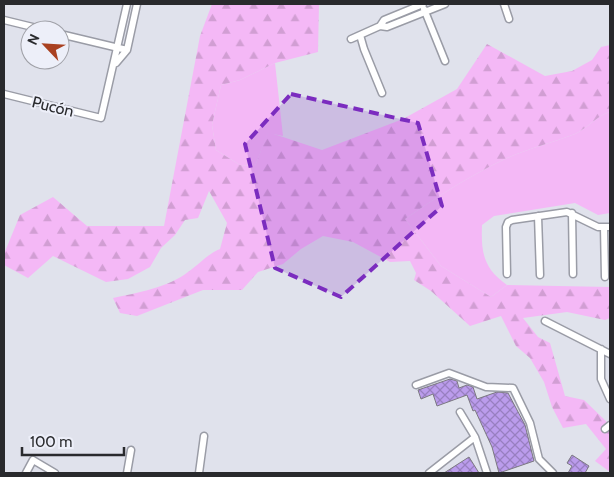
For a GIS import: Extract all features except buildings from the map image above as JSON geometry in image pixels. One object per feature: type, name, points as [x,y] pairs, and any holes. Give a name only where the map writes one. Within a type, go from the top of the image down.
[{"type":"street","points":[[114,66],[127,4]]},
{"type":"street","points":[[114,66],[127,50],[137,4]]},
{"type":"street","points":[[351,39],[380,26],[384,20],[422,4],[445,61]]},
{"type":"street","points":[[380,26],[387,27],[445,4]]},
{"type":"street","points":[[504,4],[509,19]]},
{"type":"street","points":[[4,20],[20,24]]},
{"type":"street","points":[[360,35],[382,93]]},
{"type":"street","points":[[70,36],[127,50]]},
{"type":"street","name":"Pucón","points":[[4,94],[102,118],[114,66]]},
{"type":"street","points":[[507,274],[506,227],[508,222],[567,212],[598,226],[607,227],[606,277]]},
{"type":"street","points":[[572,214],[573,274]]},
{"type":"street","points":[[538,216],[540,274]]},
{"type":"street","points":[[545,321],[610,354]]},
{"type":"street","points":[[601,349],[601,380],[610,399]]},
{"type":"street","points":[[416,384],[449,373],[486,387],[512,388],[530,423],[539,459],[553,473]]},
{"type":"street","points":[[460,412],[475,437],[487,473]]},
{"type":"street","points":[[198,473],[204,436]]},
{"type":"street","points":[[429,473],[475,437]]},
{"type":"street","points":[[127,473],[130,450]]},
{"type":"street","points":[[26,473],[33,460],[55,473]]},
{"type":"highlighted area","points":[[291,94],[418,123],[442,206],[341,297],[275,268],[245,144]]},
{"type":"green space","points":[[212,4],[319,4],[318,52],[275,63],[240,80],[221,85],[212,125],[216,150],[240,165],[255,166],[268,132],[322,150],[403,119],[457,89],[487,44],[545,76],[572,71],[592,60],[601,47],[610,45],[610,112],[600,116],[575,134],[490,166],[453,187],[405,219],[441,266],[491,297],[507,285],[610,287],[610,318],[605,320],[567,312],[523,318],[538,337],[550,343],[565,396],[584,400],[610,425],[610,472],[595,461],[606,449],[586,424],[563,428],[552,407],[544,382],[530,358],[516,346],[501,316],[470,326],[431,291],[414,280],[416,273],[410,261],[390,262],[353,242],[323,236],[301,249],[283,264],[258,272],[242,290],[203,290],[137,316],[120,313],[113,298],[152,289],[172,282],[220,249],[227,223],[209,191],[198,218],[185,220],[175,235],[161,248],[150,267],[128,279],[106,282],[53,256],[28,278],[4,265],[4,254],[20,215],[53,197],[87,226],[164,226],[200,36]]},
{"type":"green space","points":[[275,63],[283,136],[268,133],[255,166],[240,165],[216,150],[212,125],[221,85],[240,80]]},
{"type":"green space","points":[[610,112],[610,213],[598,215],[575,203],[494,216],[482,225],[483,251],[488,266],[507,285],[491,297],[441,266],[405,219],[453,187],[490,166],[575,134],[600,116]]}]
